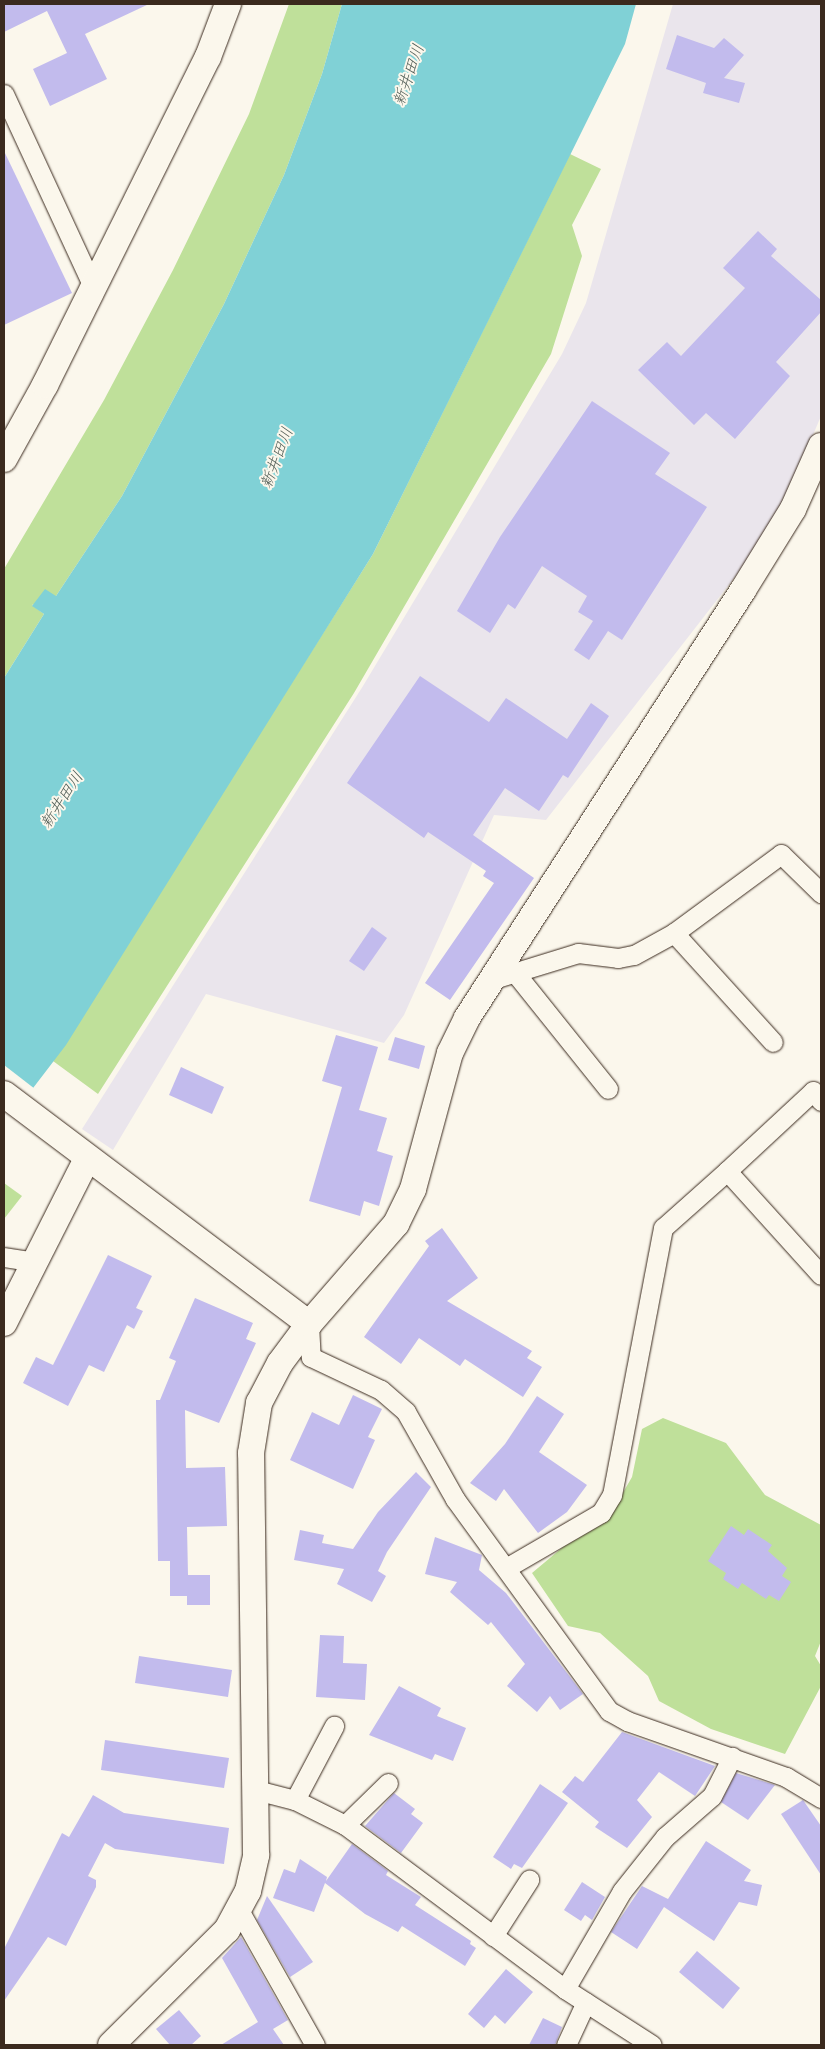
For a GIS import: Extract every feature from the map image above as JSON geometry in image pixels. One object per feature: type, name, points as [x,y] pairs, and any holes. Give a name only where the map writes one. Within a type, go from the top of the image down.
[{"type":"street","points":[[4,459],[93,287],[208,57],[228,4]]},
{"type":"street","points":[[4,94],[93,287]]},
{"type":"street","points":[[111,2045],[240,1912],[256,1855],[251,1453],[259,1403],[280,1363],[309,1324],[396,1224],[413,1188],[450,1053],[487,982],[743,590],[793,509],[821,446]]},
{"type":"street","points":[[487,982],[578,953],[618,958],[634,955],[674,933],[782,854],[821,893]]},
{"type":"street","points":[[674,933],[773,1042]]},
{"type":"street","points":[[516,974],[608,1089]]},
{"type":"street","points":[[506,1568],[601,1512],[612,1496],[663,1228],[813,1091],[821,1101]]},
{"type":"street","points":[[4,1094],[87,1159],[309,1324]]},
{"type":"street","points":[[4,1322],[87,1159]]},
{"type":"street","points":[[727,1171],[821,1275]]},
{"type":"street","points":[[4,1257],[34,1262]]},
{"type":"street","points":[[309,1324],[310,1357],[381,1390],[406,1412],[455,1500],[609,1710],[627,1721],[786,1777],[821,1798]]},
{"type":"street","points":[[295,1800],[334,1726]]},
{"type":"street","points":[[565,1989],[622,1891],[665,1836],[712,1796],[732,1757]]},
{"type":"street","points":[[345,1825],[388,1783]]},
{"type":"street","points":[[256,1790],[295,1800],[345,1825],[565,1989],[652,2045]]},
{"type":"street","points":[[493,1936],[529,1880]]},
{"type":"street","points":[[240,1912],[315,2045]]},
{"type":"street","points":[[566,2045],[586,2002]]},
{"type":"shaded area","points":[[673,4],[821,4],[821,416],[802,461],[762,542],[546,820],[494,815],[404,1015],[384,1043],[206,994],[113,1150],[82,1129],[363,686],[562,354],[586,303]]},
{"type":"green space","points":[[289,4],[342,4],[322,74],[284,175],[224,304],[122,496],[56,596],[32,605],[44,614],[4,678],[4,569],[104,400],[173,270],[249,114]]},
{"type":"green space","points":[[570,154],[601,169],[572,225],[582,256],[551,354],[354,693],[98,1094],[53,1061],[373,554]]},
{"type":"green space","points":[[4,1183],[22,1196],[4,1219]]},
{"type":"green space","points":[[663,1418],[726,1443],[765,1495],[821,1525],[821,1641],[815,1656],[821,1666],[821,1686],[785,1754],[711,1729],[659,1701],[648,1676],[600,1633],[568,1626],[532,1573],[563,1547],[606,1522],[632,1477],[642,1429]]},
{"type":"water","name":"新井田川","points":[[342,4],[636,4],[625,44],[373,554],[66,1045],[4,1126],[4,678],[44,614],[32,606],[45,589],[56,596],[122,496],[224,304],[284,175],[322,74]]},
{"type":"pier","points":[[4,1065],[35,1089],[6,1127],[4,1125]]},
{"type":"building","points":[[4,4],[149,4],[85,34],[107,79],[50,106],[33,69],[67,53],[47,11],[4,32]]},
{"type":"building","points":[[677,35],[714,48],[724,38],[744,55],[724,78],[745,83],[739,103],[703,93],[706,83],[666,69]]},
{"type":"building","points":[[4,151],[72,293],[4,325]]},
{"type":"building","points":[[758,231],[777,249],[771,256],[821,300],[821,312],[776,362],[790,376],[735,439],[706,413],[694,425],[638,370],[667,342],[681,356],[745,288],[723,268]]},
{"type":"building","points":[[592,401],[670,453],[655,474],[707,507],[622,640],[608,631],[589,660],[574,650],[593,621],[578,612],[587,596],[542,566],[515,609],[508,604],[490,633],[457,611],[500,537]]},
{"type":"building","points":[[420,676],[489,722],[506,698],[567,739],[591,703],[609,716],[568,778],[563,775],[539,811],[505,788],[473,835],[534,878],[450,1000],[425,983],[494,883],[483,876],[486,871],[428,832],[424,838],[347,783]]},
{"type":"building","points":[[372,927],[387,938],[364,971],[349,961]]},
{"type":"building","points":[[336,1035],[378,1047],[359,1110],[387,1118],[377,1151],[393,1156],[379,1206],[364,1201],[360,1216],[309,1201],[342,1087],[322,1081]]},
{"type":"building","points":[[395,1037],[425,1046],[419,1069],[388,1060]]},
{"type":"building","points":[[181,1067],[224,1087],[212,1114],[169,1095]]},
{"type":"building","points":[[442,1228],[478,1278],[447,1301],[532,1351],[527,1358],[542,1367],[523,1397],[465,1359],[460,1366],[419,1338],[401,1364],[364,1337],[429,1246],[425,1241]]},
{"type":"building","points":[[108,1255],[152,1276],[136,1308],[143,1311],[134,1329],[127,1325],[104,1372],[89,1365],[68,1406],[23,1383],[36,1357],[53,1365]]},
{"type":"building","points":[[195,1298],[253,1323],[246,1339],[256,1343],[219,1423],[185,1410],[186,1468],[225,1467],[227,1526],[187,1527],[188,1575],[210,1575],[210,1605],[187,1605],[187,1596],[170,1596],[170,1561],[158,1561],[156,1400],[160,1400],[176,1361],[169,1358]]},
{"type":"building","points":[[353,1395],[382,1409],[368,1437],[375,1440],[353,1489],[290,1460],[312,1412],[339,1425]]},
{"type":"building","points":[[537,1396],[564,1414],[539,1452],[587,1485],[567,1512],[538,1533],[504,1489],[496,1501],[470,1483],[505,1444]]},
{"type":"building","points":[[416,1472],[431,1487],[387,1552],[378,1571],[386,1576],[372,1602],[337,1584],[344,1569],[294,1560],[300,1530],[324,1535],[322,1543],[353,1549],[378,1512]]},
{"type":"building","points":[[731,1526],[744,1535],[748,1529],[772,1545],[768,1551],[787,1568],[782,1576],[791,1582],[779,1601],[769,1595],[766,1599],[742,1583],[738,1589],[723,1579],[726,1573],[708,1561]]},
{"type":"building","points":[[435,1537],[482,1555],[479,1570],[506,1593],[583,1694],[560,1710],[550,1696],[537,1712],[507,1686],[525,1664],[491,1622],[488,1625],[450,1592],[457,1582],[425,1574]]},
{"type":"building","points":[[320,1635],[344,1636],[343,1663],[367,1664],[365,1700],[316,1697]]},
{"type":"building","points":[[139,1656],[232,1670],[228,1697],[135,1683]]},
{"type":"building","points":[[399,1686],[441,1708],[437,1716],[466,1728],[453,1761],[435,1754],[432,1760],[369,1735]]},
{"type":"building","points":[[622,1732],[715,1766],[695,1796],[659,1772],[637,1800],[652,1817],[627,1848],[595,1827],[599,1822],[562,1792],[575,1776],[583,1782]]},
{"type":"building","points":[[105,1740],[229,1758],[224,1788],[101,1770]]},
{"type":"building","points":[[736,1773],[775,1785],[748,1820],[721,1802]]},
{"type":"building","points":[[540,1784],[568,1803],[522,1868],[514,1864],[511,1869],[493,1857]]},
{"type":"building","points":[[394,1793],[415,1809],[411,1814],[423,1823],[401,1853],[365,1826]]},
{"type":"building","points":[[93,1795],[124,1813],[229,1828],[224,1864],[115,1849],[105,1843],[88,1876],[96,1880],[96,1887],[66,1946],[48,1937],[4,2001],[4,1949],[62,1833],[69,1837]]},
{"type":"building","points":[[803,1800],[821,1826],[821,1875],[781,1814]]},
{"type":"building","points":[[706,1841],[751,1870],[744,1881],[762,1885],[757,1906],[739,1902],[714,1941],[664,1907],[637,1949],[611,1932],[642,1886],[668,1899]]},
{"type":"building","points":[[352,1844],[388,1871],[386,1875],[421,1897],[415,1905],[471,1941],[470,1944],[476,1948],[465,1966],[402,1926],[398,1932],[365,1914],[325,1883],[314,1912],[273,1898],[284,1869],[295,1873],[300,1859],[327,1877],[326,1881]]},
{"type":"building","points":[[582,1882],[605,1897],[592,1920],[585,1915],[581,1921],[564,1910]]},
{"type":"building","points":[[267,1896],[313,1962],[290,1977],[257,1920]]},
{"type":"building","points":[[241,1937],[288,2020],[273,2029],[284,2045],[221,2045],[258,2022],[222,1958]]},
{"type":"building","points":[[697,1951],[740,1988],[723,2009],[679,1972]]},
{"type":"building","points":[[506,1969],[533,1992],[505,2024],[495,2015],[484,2028],[468,2014]]},
{"type":"building","points":[[179,2010],[201,2036],[191,2045],[170,2045],[156,2029]]},
{"type":"building","points":[[543,2018],[562,2027],[555,2045],[529,2045]]}]
